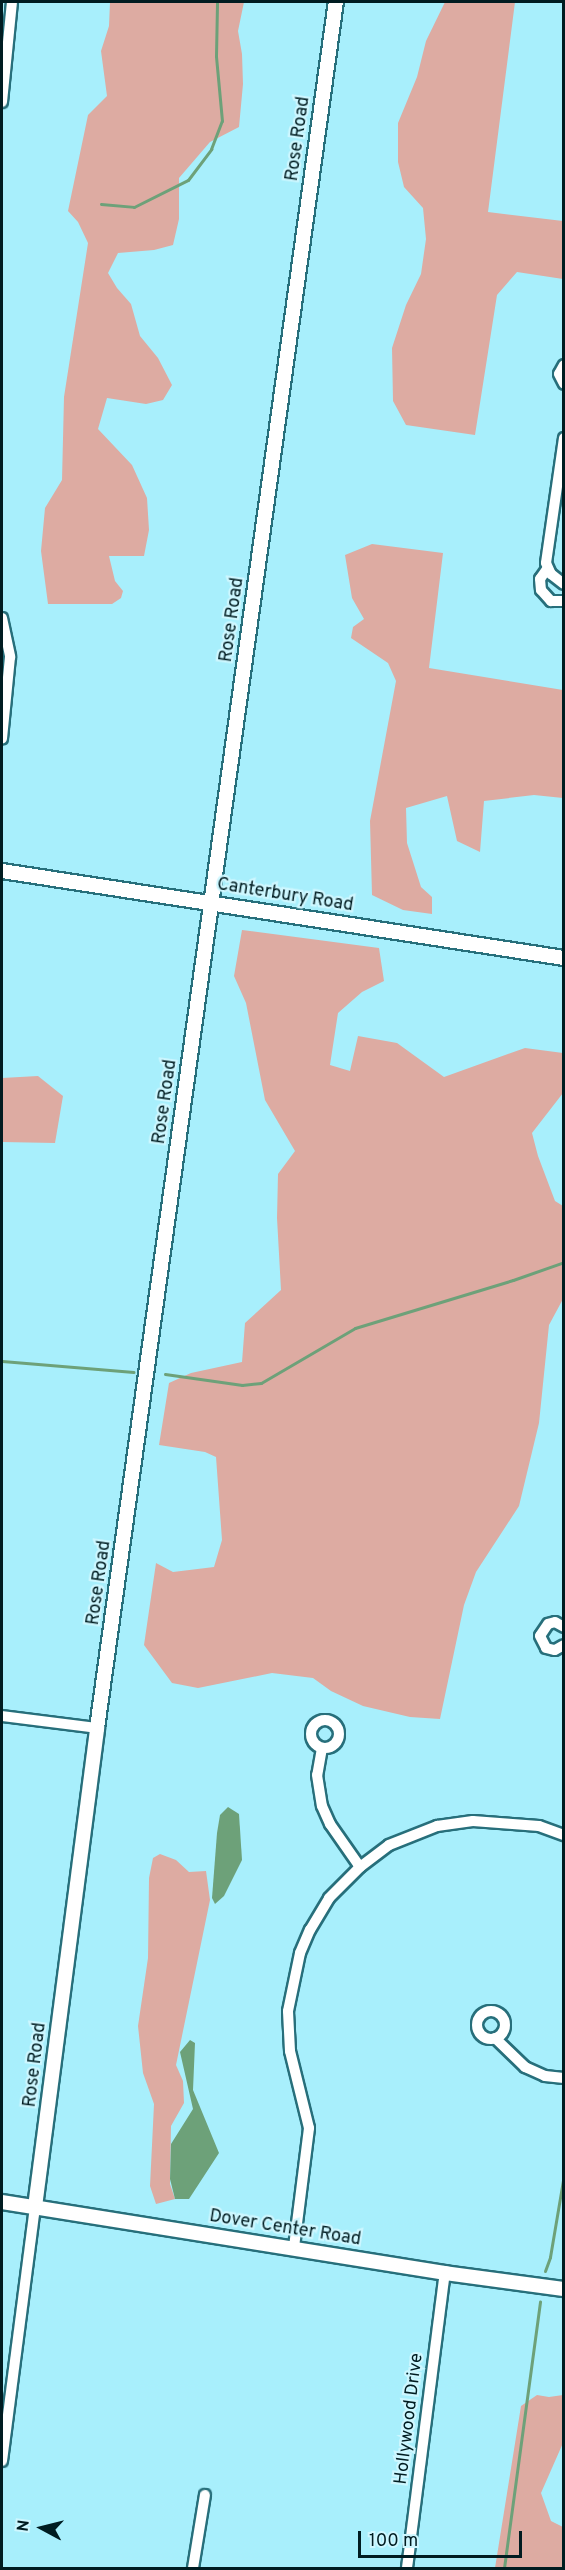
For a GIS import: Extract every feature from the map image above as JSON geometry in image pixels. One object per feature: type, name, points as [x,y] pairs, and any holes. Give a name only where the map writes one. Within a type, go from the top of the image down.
[{"type":"street","points":[[2,95],[12,2]]},
{"type":"street","name":"Rose Road","points":[[35,2207],[98,1728],[336,2]]},
{"type":"street","points":[[564,365],[559,374],[564,384]]},
{"type":"street","points":[[564,438],[552,504],[547,569],[540,579],[541,590],[550,601],[564,600]]},
{"type":"street","points":[[547,569],[564,584]]},
{"type":"street","points":[[2,618],[10,657],[2,739]]},
{"type":"street","name":"Canterbury Road","points":[[2,871],[564,958]]},
{"type":"street","points":[[564,1627],[555,1622],[548,1624],[540,1635],[546,1648],[555,1650],[564,1645]]},
{"type":"street","points":[[2,1716],[98,1728]]},
{"type":"street","points":[[322,1748],[317,1775],[322,1806],[330,1824],[360,1867]]},
{"type":"street","points":[[294,2247],[309,2128],[290,2050],[288,2011],[291,1984],[310,1930],[334,1892],[360,1867],[389,1845],[437,1826],[473,1821],[539,1826],[564,1835]]},
{"type":"street","points":[[495,2038],[525,2067],[545,2076],[564,2078]]},
{"type":"street","name":"Dover Center Road","points":[[2,2202],[445,2273],[564,2289]]},
{"type":"street","points":[[2,2461],[35,2207]]},
{"type":"street","name":"Hollywood Drive","points":[[407,2568],[445,2273]]},
{"type":"street","points":[[193,2568],[205,2495]]},
{"type":"shaded area","points":[[110,2],[244,2],[238,31],[242,54],[243,84],[239,127],[210,142],[179,178],[179,219],[173,245],[154,250],[118,253],[108,273],[131,304],[140,336],[158,358],[172,385],[163,400],[146,404],[107,398],[98,429],[132,465],[147,498],[149,530],[144,556],[109,556],[115,581],[123,591],[121,598],[112,604],[48,604],[41,551],[45,508],[62,480],[64,397],[88,243],[78,222],[68,211],[88,115],[107,96],[101,51],[109,26]]},
{"type":"shaded area","points":[[445,2],[515,2],[488,212],[563,221],[563,279],[517,272],[497,295],[475,435],[406,425],[393,401],[392,348],[406,305],[421,274],[426,239],[423,208],[404,187],[398,162],[398,123],[417,77],[426,41]]},
{"type":"shaded area","points":[[372,544],[443,553],[429,668],[563,690],[563,798],[534,795],[484,801],[480,852],[457,841],[447,796],[406,808],[407,843],[421,887],[432,897],[432,914],[403,910],[372,895],[370,821],[396,681],[388,663],[351,638],[353,627],[364,619],[352,598],[345,555]]},
{"type":"shaded area","points":[[242,930],[379,948],[384,981],[362,992],[338,1013],[330,1065],[350,1071],[358,1036],[397,1043],[444,1077],[525,1048],[563,1053],[563,1093],[532,1133],[555,1201],[563,1206],[563,1299],[549,1325],[539,1423],[519,1506],[476,1572],[464,1605],[440,1719],[410,1717],[363,1706],[331,1691],[313,1678],[272,1673],[198,1688],[172,1683],[144,1645],[156,1563],[173,1572],[214,1567],[222,1540],[216,1457],[205,1452],[159,1445],[169,1383],[191,1373],[242,1362],[245,1323],[281,1290],[277,1218],[278,1174],[295,1151],[265,1100],[246,1003],[234,976]]},
{"type":"shaded area","points":[[38,1076],[63,1096],[55,1143],[2,1142],[2,1078]]},
{"type":"shaded area","points":[[228,1807],[239,1814],[242,1860],[224,1896],[215,1904],[212,1898],[217,1833],[220,1815]]},
{"type":"shaded area","points":[[160,1854],[176,1860],[189,1872],[206,1871],[210,1900],[176,2065],[183,2081],[184,2103],[171,2126],[170,2184],[175,2199],[156,2204],[150,2186],[154,2104],[143,2073],[138,2026],[148,1958],[149,1878],[153,1858]]},
{"type":"shaded area","points":[[190,2040],[195,2043],[193,2090],[219,2153],[189,2199],[175,2199],[170,2179],[171,2144],[193,2109],[180,2052]]},
{"type":"shaded area","points":[[537,2395],[549,2397],[563,2395],[563,2443],[541,2493],[551,2521],[563,2527],[563,2568],[495,2568],[521,2406]]},
{"type":"waterway","points":[[101,204],[134,207],[188,180],[211,149],[222,121],[216,56],[217,2]]},
{"type":"waterway","points":[[165,1374],[242,1385],[261,1383],[355,1328],[513,1280],[564,1262]]},
{"type":"waterway","points":[[2,1361],[134,1372]]},
{"type":"waterway","points":[[545,2271],[550,2257],[564,2174]]},
{"type":"waterway","points":[[504,2568],[540,2301]]}]
